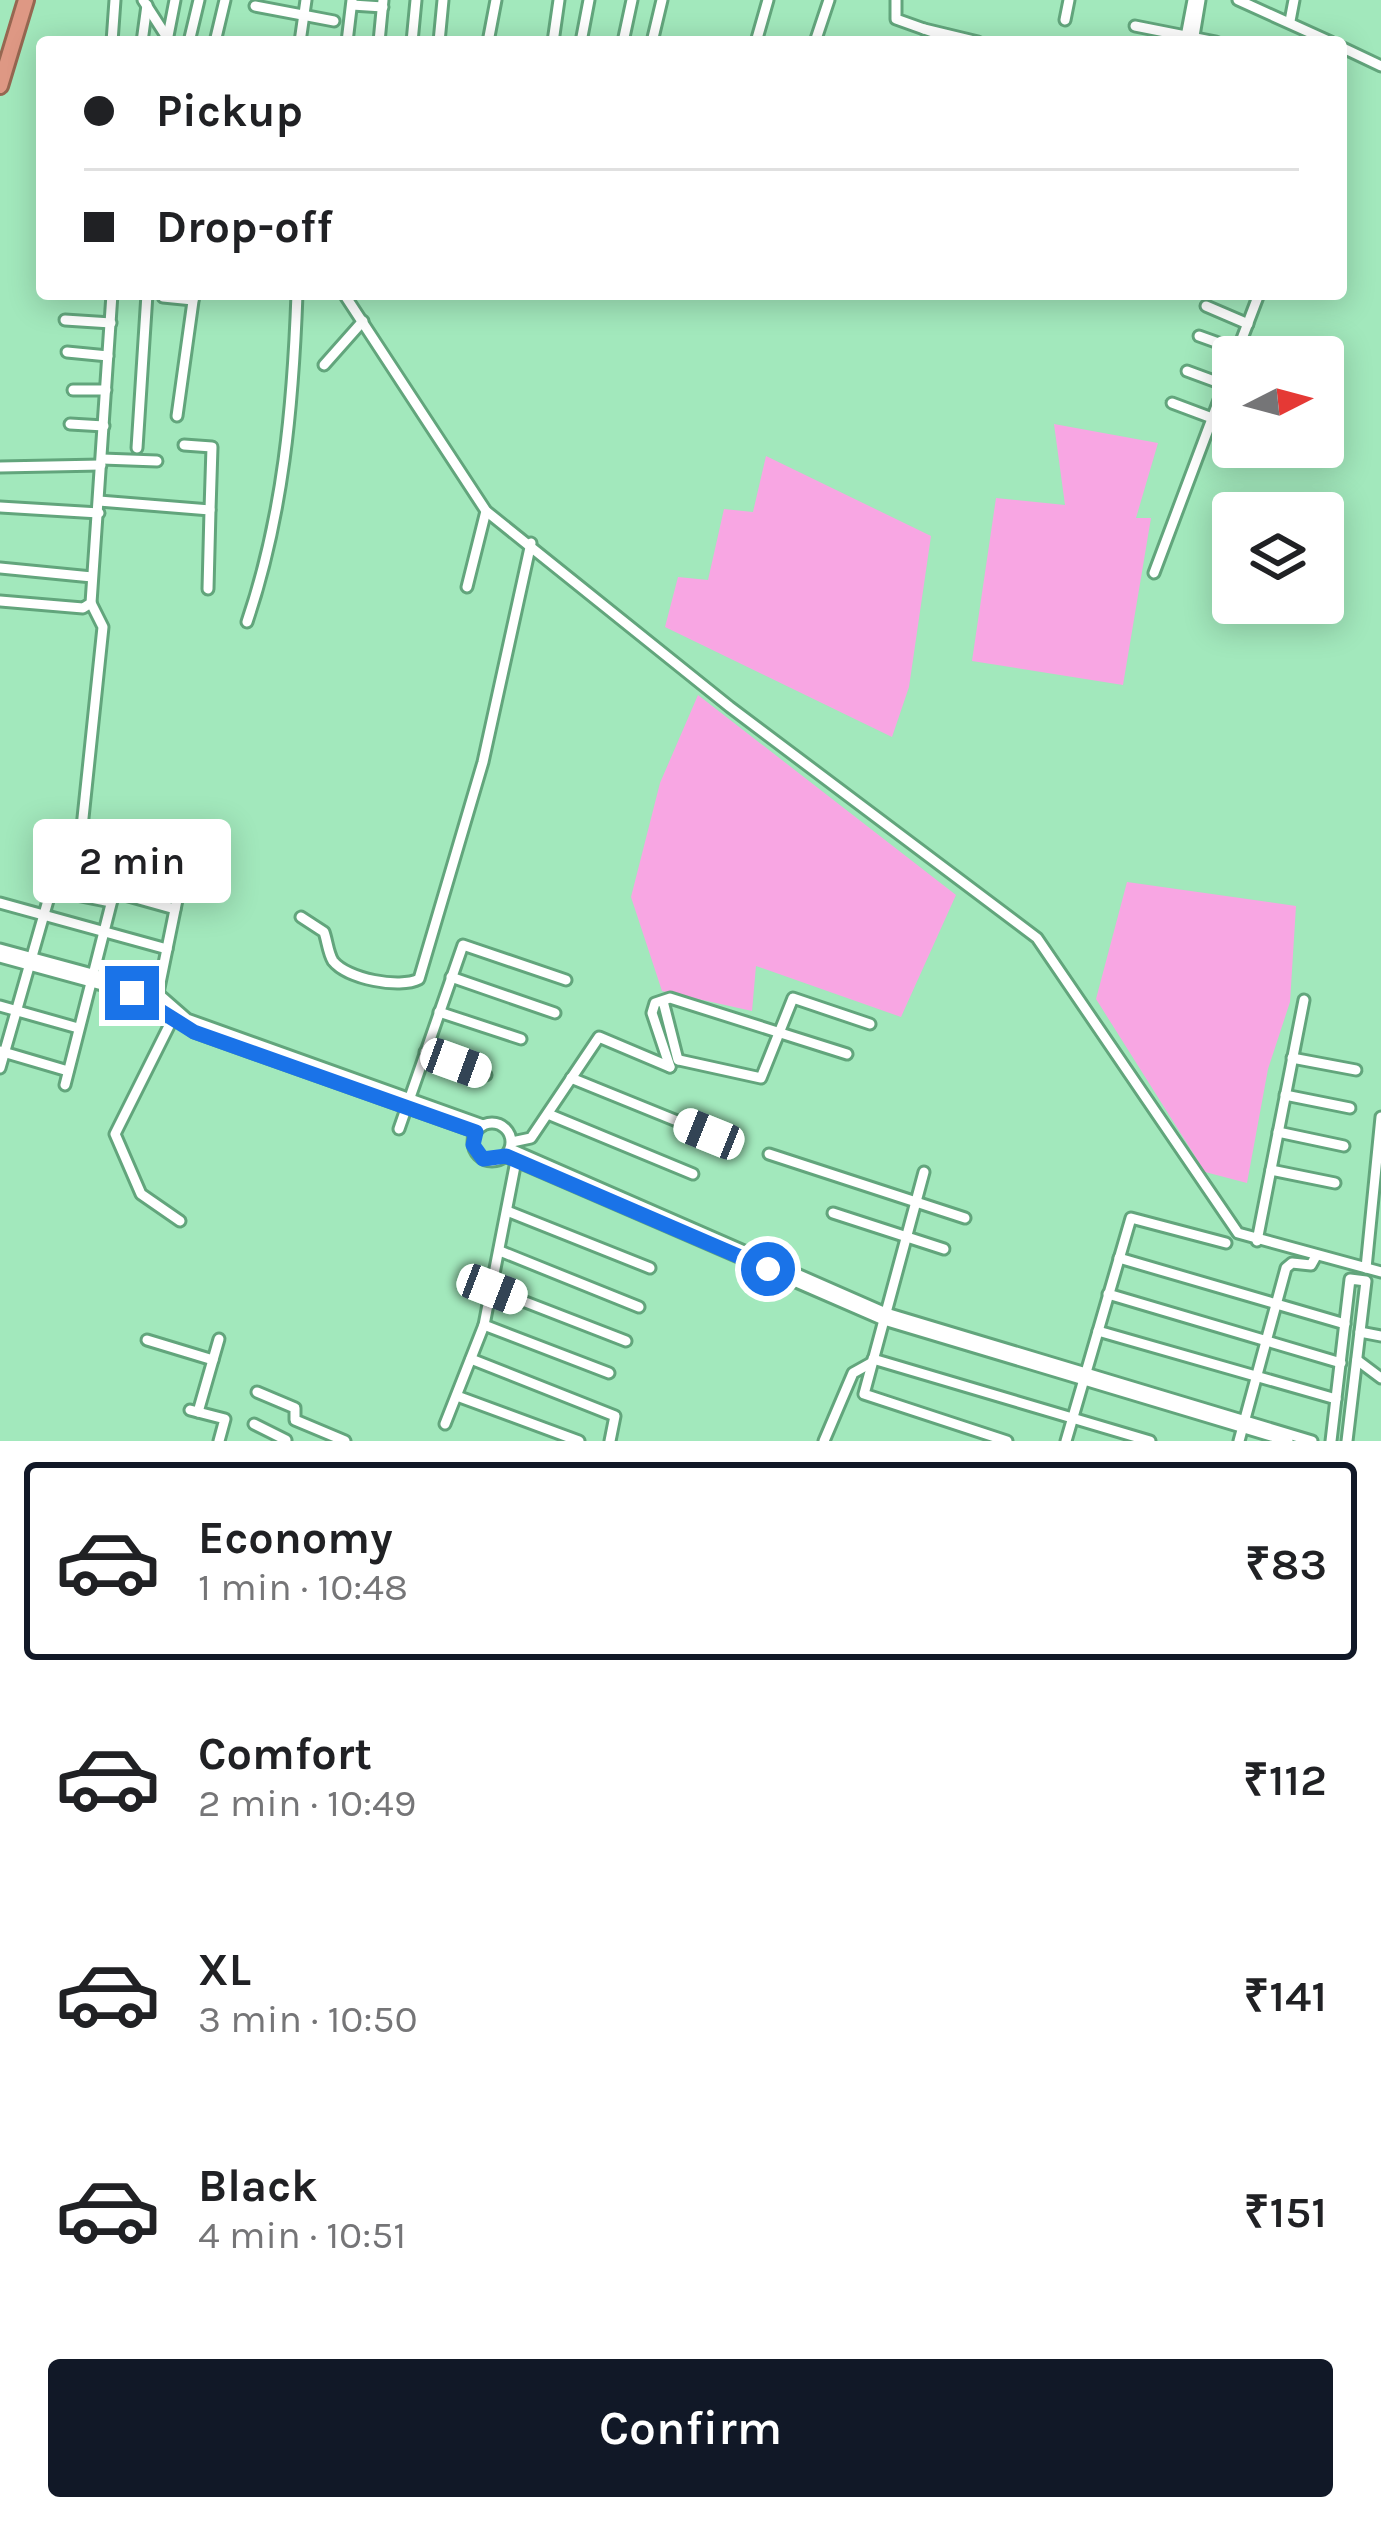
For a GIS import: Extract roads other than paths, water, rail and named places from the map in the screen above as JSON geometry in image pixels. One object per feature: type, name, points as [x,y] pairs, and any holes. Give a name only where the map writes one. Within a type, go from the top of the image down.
[{"type":"highway","points":[[0,86],[26,0]]},
{"type":"street","points":[[112,36],[115,0]]},
{"type":"street","points":[[170,36],[176,0]]},
{"type":"street","points":[[190,36],[199,0]]},
{"type":"street","points":[[216,36],[225,0]]},
{"type":"street","points":[[301,36],[306,0]]},
{"type":"street","points":[[413,36],[416,0]]},
{"type":"street","points":[[440,36],[443,0]]},
{"type":"street","points":[[489,36],[496,0]]},
{"type":"street","points":[[554,36],[560,0]]},
{"type":"street","points":[[582,36],[589,0]]},
{"type":"street","points":[[624,36],[632,0]]},
{"type":"street","points":[[653,36],[662,0]]},
{"type":"street","points":[[758,36],[768,0]]},
{"type":"street","points":[[817,36],[829,0]]},
{"type":"street","points":[[896,0],[896,19],[946,36]]},
{"type":"street","points":[[1065,20],[1070,0]]},
{"type":"street","points":[[1191,36],[1197,0]]},
{"type":"street","points":[[1240,0],[1265,5],[1319,36]]},
{"type":"street","points":[[1290,21],[1294,0]]},
{"type":"street","points":[[146,2],[167,36]]},
{"type":"street","points":[[143,36],[146,2]]},
{"type":"street","points":[[348,36],[352,3],[383,3],[380,36]]},
{"type":"street","points":[[255,6],[334,21]]},
{"type":"street","points":[[1135,26],[1174,36]]},
{"type":"street","points":[[924,28],[955,36]]},
{"type":"street","points":[[1347,50],[1381,66]]},
{"type":"street","points":[[81,837],[103,627],[91,603],[112,300]]},
{"type":"street","points":[[137,448],[147,300]]},
{"type":"street","points":[[177,416],[193,300]]},
{"type":"street","points":[[247,622],[273,533],[294,397],[297,300]]},
{"type":"street","points":[[348,300],[487,511],[734,710],[1037,938],[1090,1009],[1231,1224],[1257,1241],[1381,1272]]},
{"type":"street","points":[[1243,336],[1257,300]]},
{"type":"street","points":[[1206,307],[1248,324]]},
{"type":"street","points":[[65,320],[111,323]]},
{"type":"street","points":[[324,365],[363,321]]},
{"type":"street","points":[[1198,336],[1212,344]]},
{"type":"street","points":[[67,352],[108,356]]},
{"type":"street","points":[[1187,371],[1212,380]]},
{"type":"street","points":[[73,390],[106,390]]},
{"type":"street","points":[[1154,573],[1212,418],[1172,403]]},
{"type":"street","points":[[70,424],[104,426]]},
{"type":"street","points":[[184,445],[212,447],[208,589]]},
{"type":"street","points":[[0,467],[157,460]]},
{"type":"street","points":[[0,508],[210,510]]},
{"type":"street","points":[[466,586],[487,511]]},
{"type":"street","points":[[302,917],[324,932],[331,957],[340,967],[395,983],[419,979],[483,762],[531,543]]},
{"type":"street","points":[[0,568],[92,577]]},
{"type":"street","points":[[0,601],[83,608],[91,603]]},
{"type":"street","points":[[65,1085],[124,853]]},
{"type":"street","points":[[140,876],[177,886],[158,993]]},
{"type":"street","points":[[0,1068],[54,888],[175,909]]},
{"type":"street","points":[[0,903],[167,949]]},
{"type":"street","points":[[399,1129],[462,947],[469,944],[566,980]]},
{"type":"street","points":[[0,953],[146,997],[172,1020],[408,1102]]},
{"type":"street","points":[[452,977],[555,1013]]},
{"type":"street","points":[[90,978],[158,993],[187,1019],[479,1128],[501,1124],[511,1152],[500,1251],[484,1325],[445,1424]]},
{"type":"street","points":[[479,1128],[478,1156],[494,1162],[528,1141],[602,1037],[660,1067],[674,1064],[758,1080],[793,998],[870,1024]]},
{"type":"street","points":[[674,1064],[652,1013],[663,1001],[676,1000],[847,1054]]},
{"type":"street","points":[[1257,1241],[1304,1000]]},
{"type":"street","points":[[0,1006],[78,1028]]},
{"type":"street","points":[[439,1012],[521,1039]]},
{"type":"street","points":[[172,1020],[148,1075],[115,1129],[141,1194],[180,1221]]},
{"type":"street","points":[[2,1052],[68,1071]]},
{"type":"street","points":[[425,1052],[486,1075]]},
{"type":"street","points":[[1292,1058],[1356,1070]]},
{"type":"street","points":[[572,1078],[709,1134]]},
{"type":"street","points":[[1285,1096],[1350,1108]]},
{"type":"street","points":[[548,1114],[694,1174]]},
{"type":"street","points":[[1366,1268],[1381,1117]]},
{"type":"street","points":[[1278,1132],[1344,1145]]},
{"type":"street","points":[[511,1152],[885,1316],[1084,1379],[1312,1441]]},
{"type":"street","points":[[769,1154],[965,1218]]},
{"type":"street","points":[[1271,1170],[1335,1183]]},
{"type":"street","points":[[924,1172],[863,1392],[1007,1441]]},
{"type":"street","points":[[507,1211],[650,1268]]},
{"type":"street","points":[[833,1213],[944,1249]]},
{"type":"street","points":[[1066,1441],[1135,1216],[1226,1243]]},
{"type":"street","points":[[500,1251],[639,1307]]},
{"type":"street","points":[[1239,1441],[1288,1264],[1311,1264],[1316,1256]]},
{"type":"street","points":[[1119,1258],[1345,1324]]},
{"type":"street","points":[[1331,1441],[1350,1279],[1366,1281],[1347,1441]]},
{"type":"street","points":[[492,1289],[626,1341]]},
{"type":"street","points":[[1108,1294],[1340,1363]]},
{"type":"street","points":[[484,1325],[609,1373]]},
{"type":"street","points":[[1098,1331],[1336,1399]]},
{"type":"street","points":[[1360,1332],[1381,1336]]},
{"type":"street","points":[[220,1339],[194,1411],[242,1424]]},
{"type":"street","points":[[147,1340],[213,1360]]},
{"type":"street","points":[[471,1360],[615,1416],[610,1441]]},
{"type":"street","points":[[1357,1360],[1381,1378]]},
{"type":"street","points":[[824,1441],[853,1373],[872,1361],[1150,1441]]},
{"type":"street","points":[[254,1424],[286,1440],[296,1420],[295,1408],[257,1392]]},
{"type":"street","points":[[457,1396],[579,1441]]},
{"type":"street","points":[[219,1441],[225,1419]]},
{"type":"street","points":[[296,1420],[346,1441]]},
{"type":"street","points":[[1244,1423],[1288,1441]]}]
